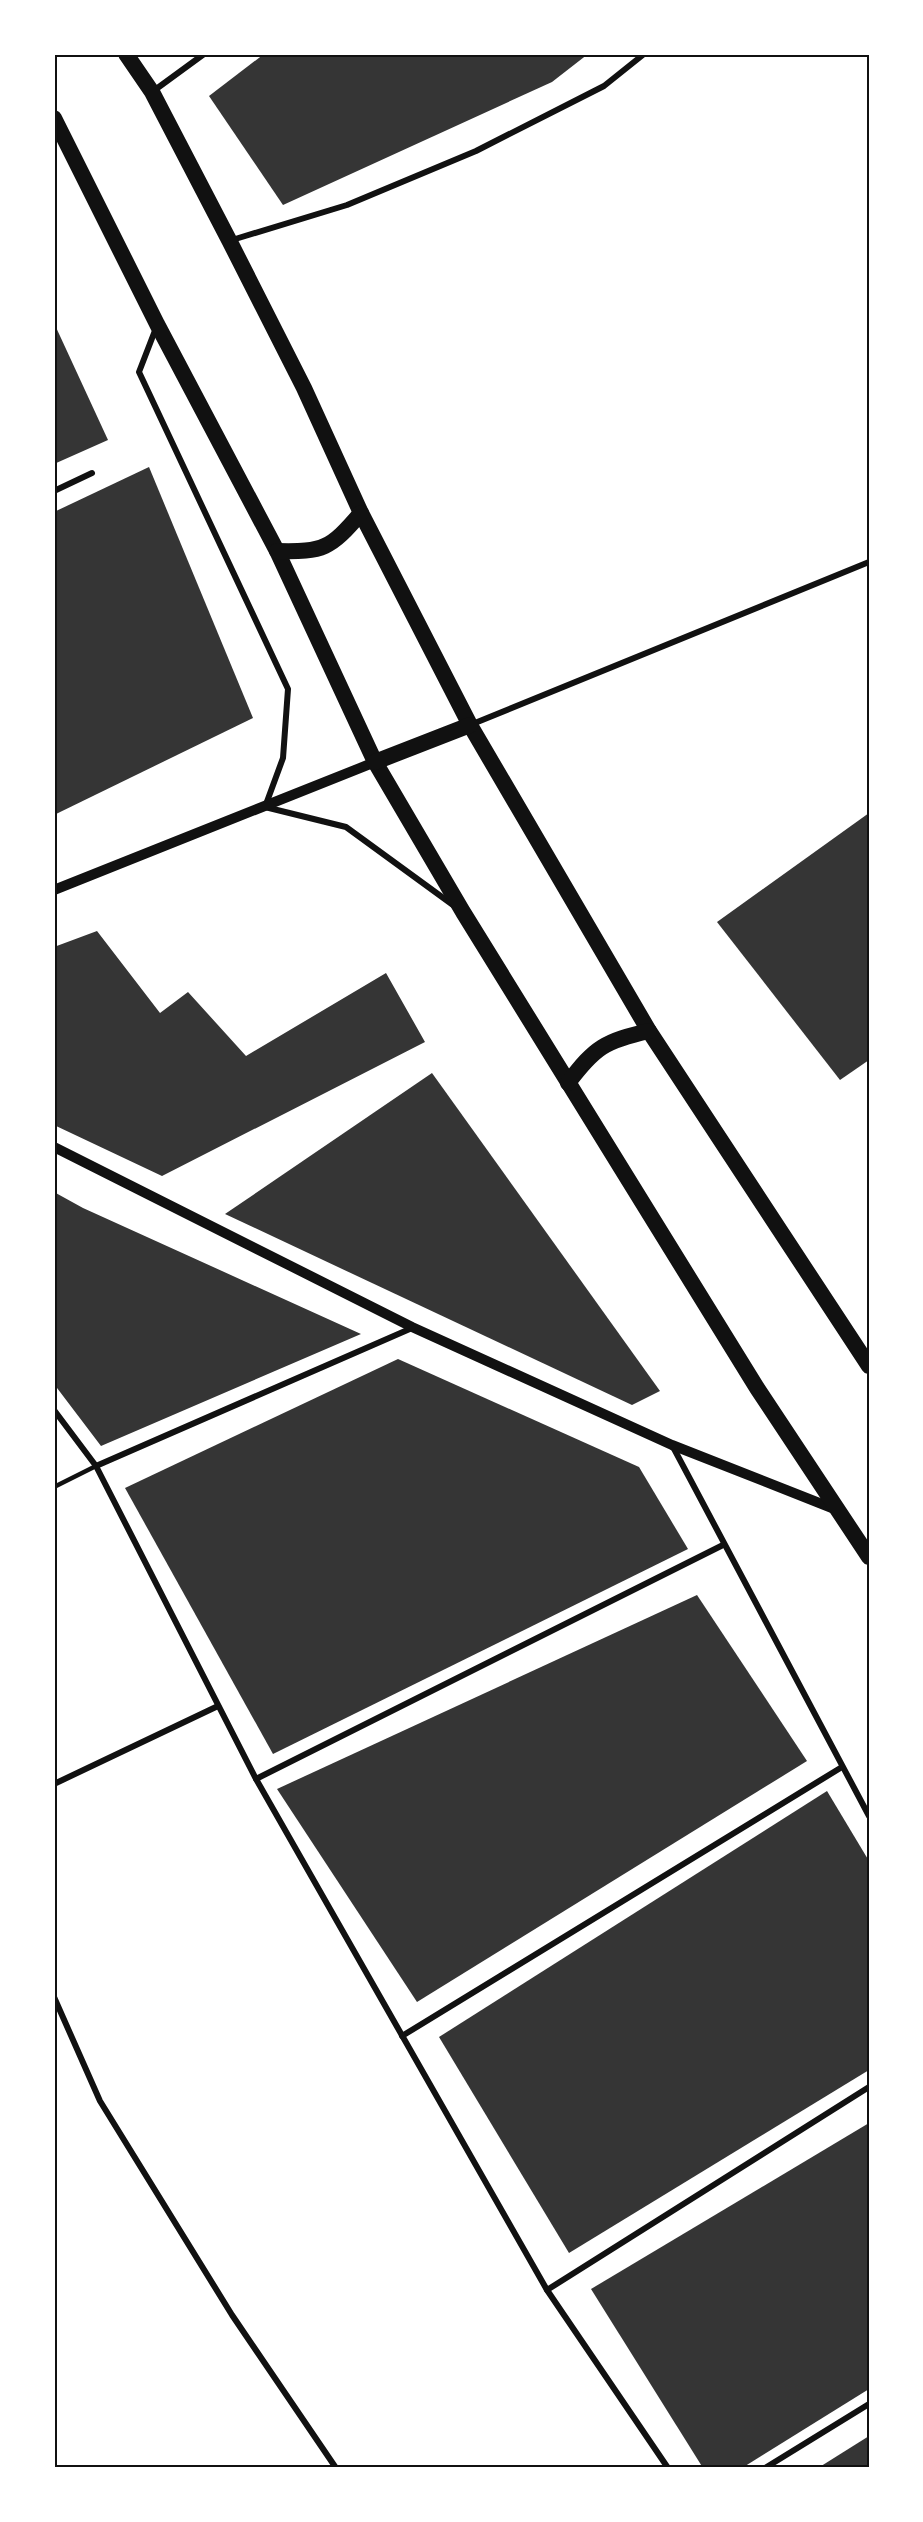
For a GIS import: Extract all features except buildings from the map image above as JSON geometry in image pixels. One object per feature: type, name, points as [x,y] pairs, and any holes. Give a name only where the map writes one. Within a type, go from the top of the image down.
[{"type":"highway","points":[[126,54],[152,92],[230,240],[304,388],[361,513],[470,725],[649,1031],[869,1366]]},
{"type":"highway","points":[[54,118],[157,324],[277,551],[375,762],[463,912],[757,1388],[869,1557]]},
{"type":"highway","points":[[277,551],[308,552],[337,542],[361,513]]},
{"type":"highway","points":[[375,762],[470,725]]},
{"type":"highway","points":[[568,1083],[588,1056],[614,1039],[649,1031]]},
{"type":"street","points":[[152,92],[204,54]]},
{"type":"street","points":[[230,240],[347,206],[476,151],[604,86],[644,54]]},
{"type":"street","points":[[157,324],[140,372],[288,689],[283,758],[265,807]]},
{"type":"street","points":[[54,491],[92,473]]},
{"type":"street","points":[[470,725],[869,562]]},
{"type":"street","points":[[54,890],[375,762]]},
{"type":"street","points":[[265,807],[346,827],[463,912]]},
{"type":"street","points":[[54,1147],[412,1328],[672,1445],[838,1510]]},
{"type":"street","points":[[96,1466],[412,1328]]},
{"type":"street","points":[[54,1410],[96,1466],[255,1779],[547,2290],[668,2468]]},
{"type":"street","points":[[672,1445],[723,1545],[869,1816]]},
{"type":"street","points":[[255,1779],[723,1545]]},
{"type":"street","points":[[54,1784],[218,1706]]},
{"type":"street","points":[[402,2036],[842,1767]]},
{"type":"street","points":[[54,1997],[100,2101],[232,2315],[336,2468]]},
{"type":"street","points":[[547,2290],[869,2087]]},
{"type":"street","points":[[765,2468],[869,2404]]},
{"type":"lane","points":[[54,1487],[96,1466]]}]
